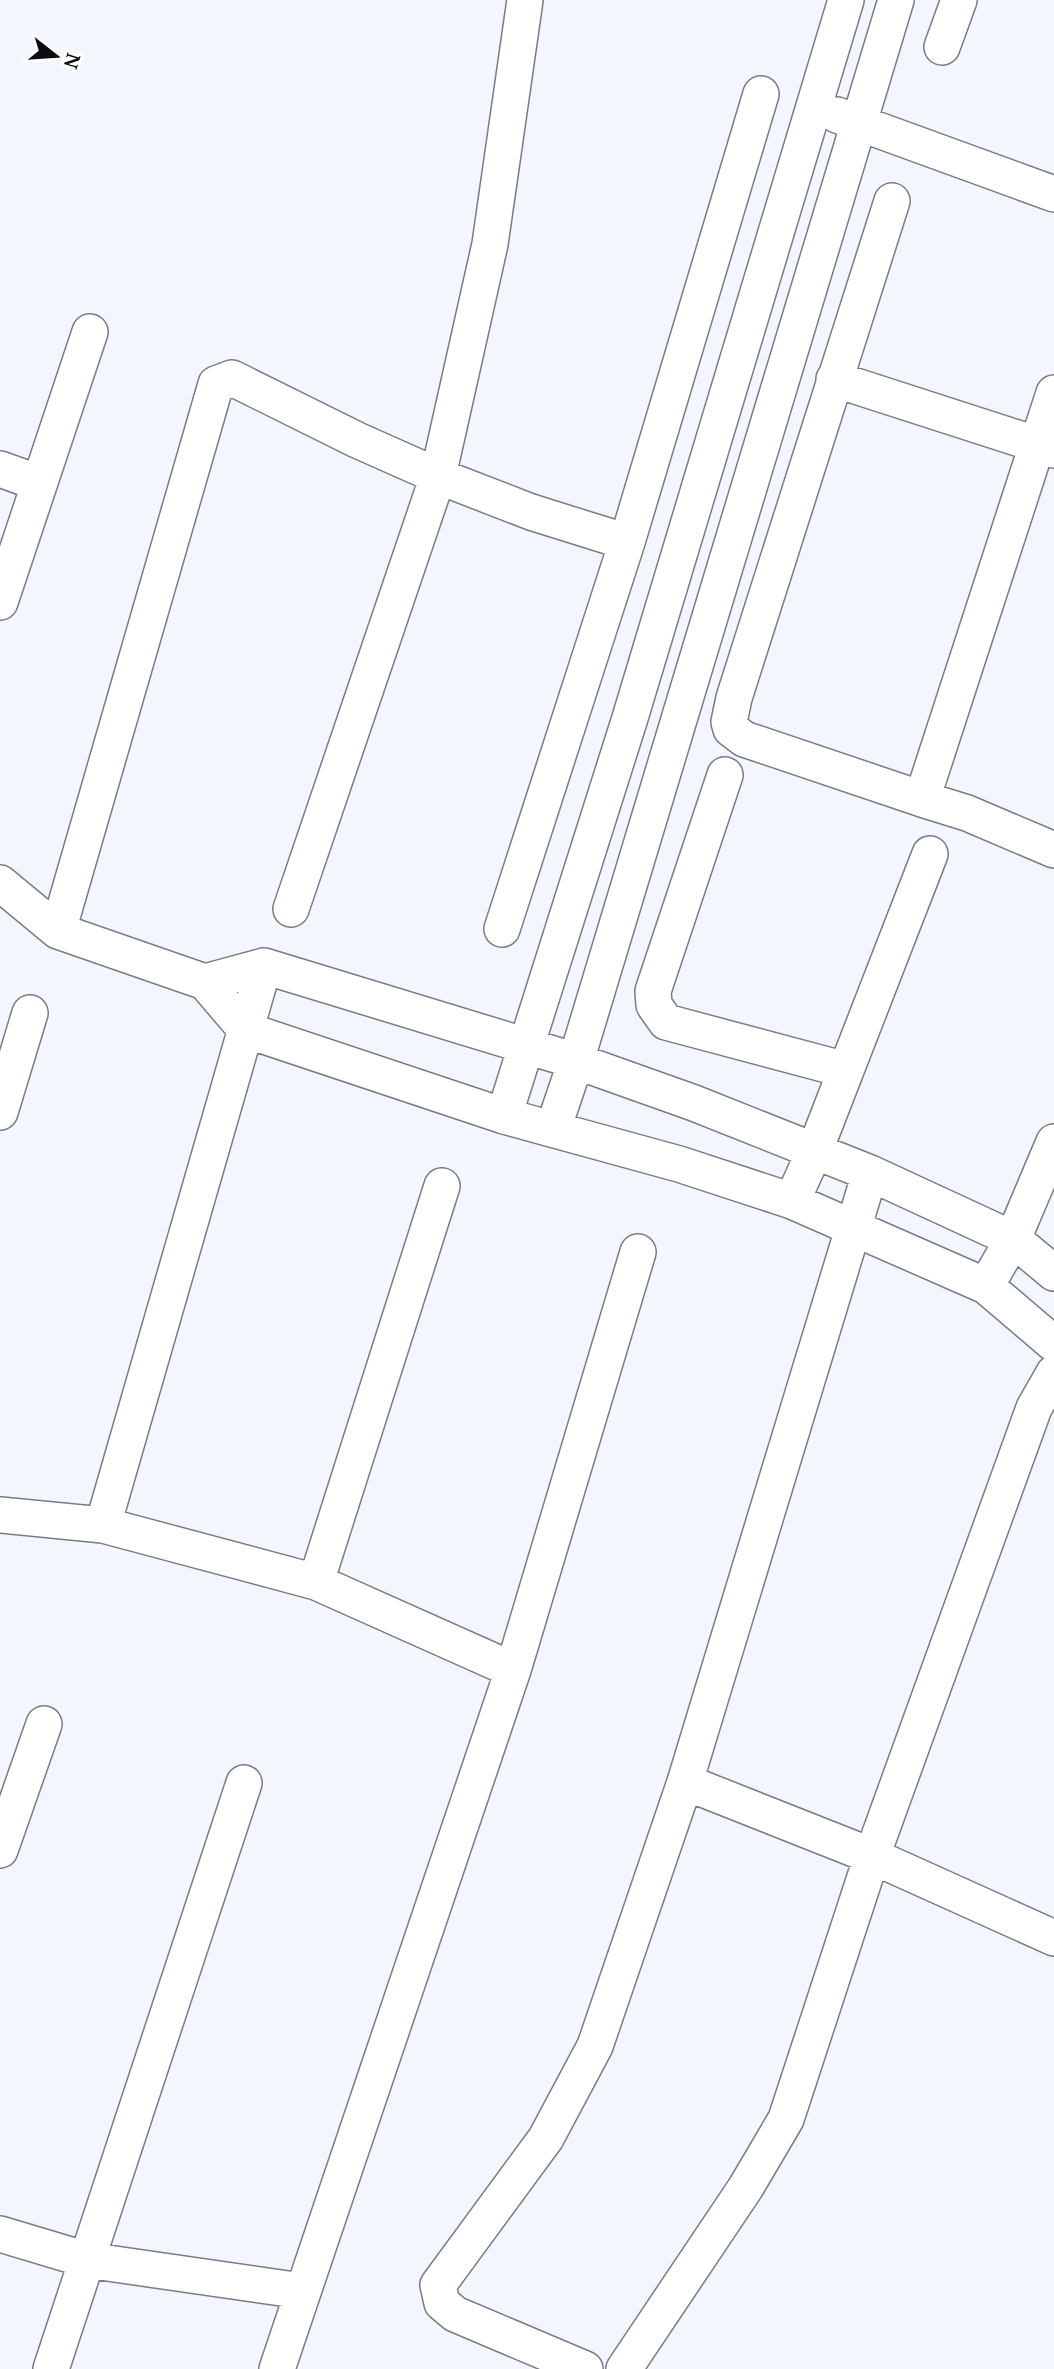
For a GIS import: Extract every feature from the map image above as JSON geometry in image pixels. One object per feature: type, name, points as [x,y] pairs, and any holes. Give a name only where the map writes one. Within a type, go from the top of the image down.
[{"type":"street","points":[[290,909],[438,475],[490,244],[524,0]]},
{"type":"street","points":[[505,1116],[630,718],[846,0]]},
{"type":"street","points":[[554,1129],[896,0]]},
{"type":"street","points":[[942,47],[959,0]]},
{"type":"street","points":[[502,929],[627,542],[761,94]]},
{"type":"street","points":[[814,108],[860,122],[1054,194]]},
{"type":"street","points":[[892,201],[734,698],[729,722],[731,729],[744,739],[967,813],[1054,850]]},
{"type":"street","points":[[0,602],[90,332]]},
{"type":"street","points":[[52,927],[216,384],[232,378],[356,440],[438,475],[531,512],[627,542]]},
{"type":"street","points":[[834,379],[1046,447]]},
{"type":"street","points":[[922,799],[1046,447],[1054,393]]},
{"type":"street","points":[[0,469],[39,483]]},
{"type":"street","points":[[630,718],[677,727]]},
{"type":"street","points":[[725,775],[653,990],[654,1005],[666,1022],[846,1069]]},
{"type":"street","points":[[792,1201],[815,1150],[930,854]]},
{"type":"street","points":[[0,883],[52,927],[205,982],[246,1030],[505,1116],[679,1164],[792,1201],[986,1286],[1054,1344]]},
{"type":"street","points":[[205,982],[264,966],[576,1061],[870,1173],[1013,1239],[1054,1273]]},
{"type":"street","points":[[103,1525],[264,966]]},
{"type":"street","points":[[0,1112],[30,1013]]},
{"type":"street","points":[[986,1286],[1013,1239],[1054,1142]]},
{"type":"street","points":[[585,2369],[455,2314],[442,2302],[438,2285],[546,2138],[595,2046],[685,1782],[870,1173]]},
{"type":"street","points":[[316,1582],[442,1186]]},
{"type":"street","points":[[277,2369],[513,1670],[638,1252]]},
{"type":"street","points":[[624,2369],[746,2187],[786,2119],[872,1856],[1034,1408],[1054,1373]]},
{"type":"street","points":[[0,1515],[103,1525],[316,1582],[513,1670]]},
{"type":"street","points":[[0,1850],[44,1724]]},
{"type":"street","points":[[685,1782],[872,1856],[1054,1938]]},
{"type":"street","points":[[51,2369],[244,1783]]},
{"type":"street","points":[[0,2234],[87,2260],[302,2291]]}]
